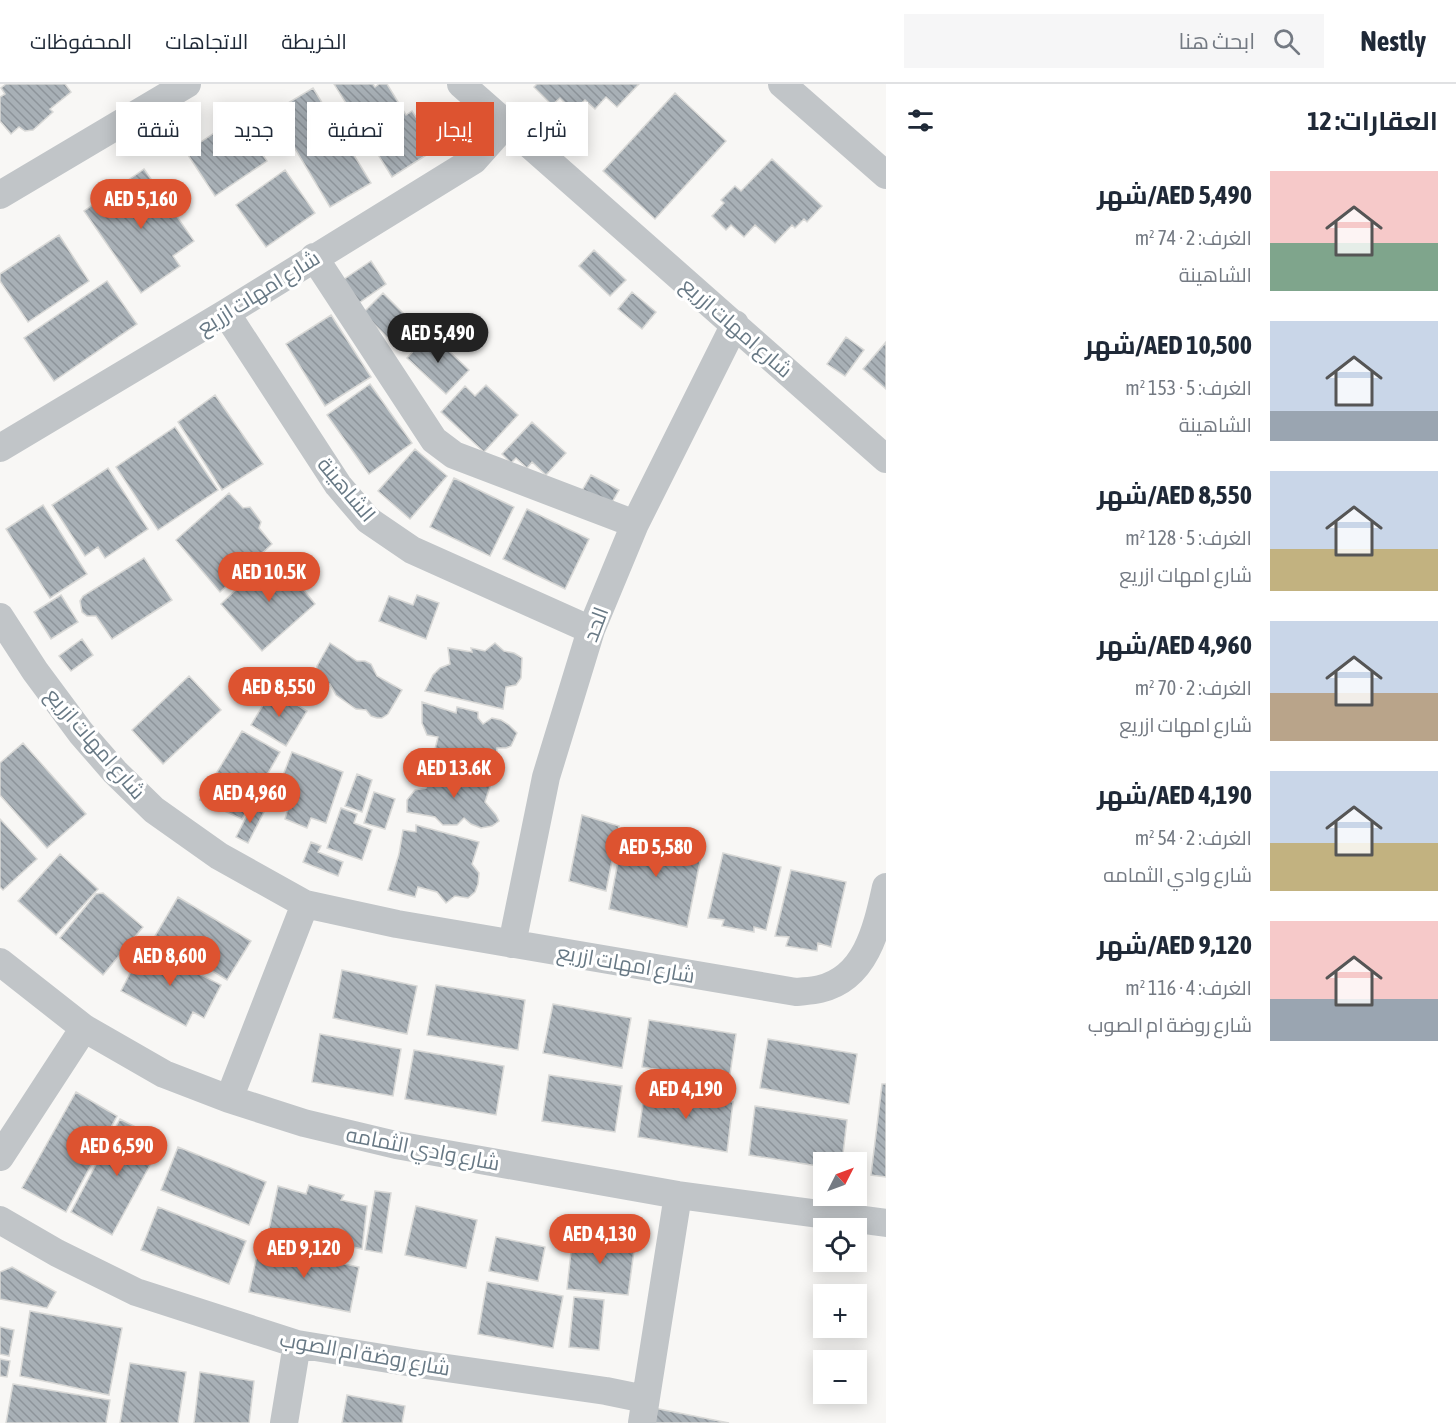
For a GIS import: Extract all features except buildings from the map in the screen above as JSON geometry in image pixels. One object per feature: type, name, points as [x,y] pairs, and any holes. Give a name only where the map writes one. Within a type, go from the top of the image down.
[{"type":"street","points":[[0,195],[188,84]]},
{"type":"street","name":"شارع امهات ازريع","points":[[0,448],[474,160],[506,124],[461,84]]},
{"type":"street","points":[[782,84],[886,175]]},
{"type":"street","name":"شارع امهات ازريع","points":[[543,156],[886,459]]},
{"type":"street","points":[[314,257],[434,440],[454,455],[635,524]]},
{"type":"street","name":"الشاهينة","points":[[225,313],[338,485],[368,520],[412,550],[591,630]]},
{"type":"street","name":"الحد","points":[[512,944],[546,777],[591,630],[635,524],[735,324]]},
{"type":"street","name":"شارع امهات ازريع","points":[[0,617],[35,671],[81,733],[154,810],[219,856],[305,904],[397,924],[796,992],[821,989],[843,979],[862,959],[876,933],[886,886]]},
{"type":"street","points":[[229,1099],[305,904]]},
{"type":"street","name":"شارع وادي الثمامه","points":[[0,962],[84,1028],[164,1074],[229,1099],[304,1123],[396,1145],[678,1195],[886,1223]]},
{"type":"street","points":[[0,1157],[84,1028]]},
{"type":"street","points":[[644,1411],[678,1195]]},
{"type":"street","name":"شارع روضة ام الصوب","points":[[0,1220],[57,1253],[136,1292],[297,1344],[606,1391],[644,1411]]},
{"type":"street","points":[[284,1423],[297,1344]]}]
